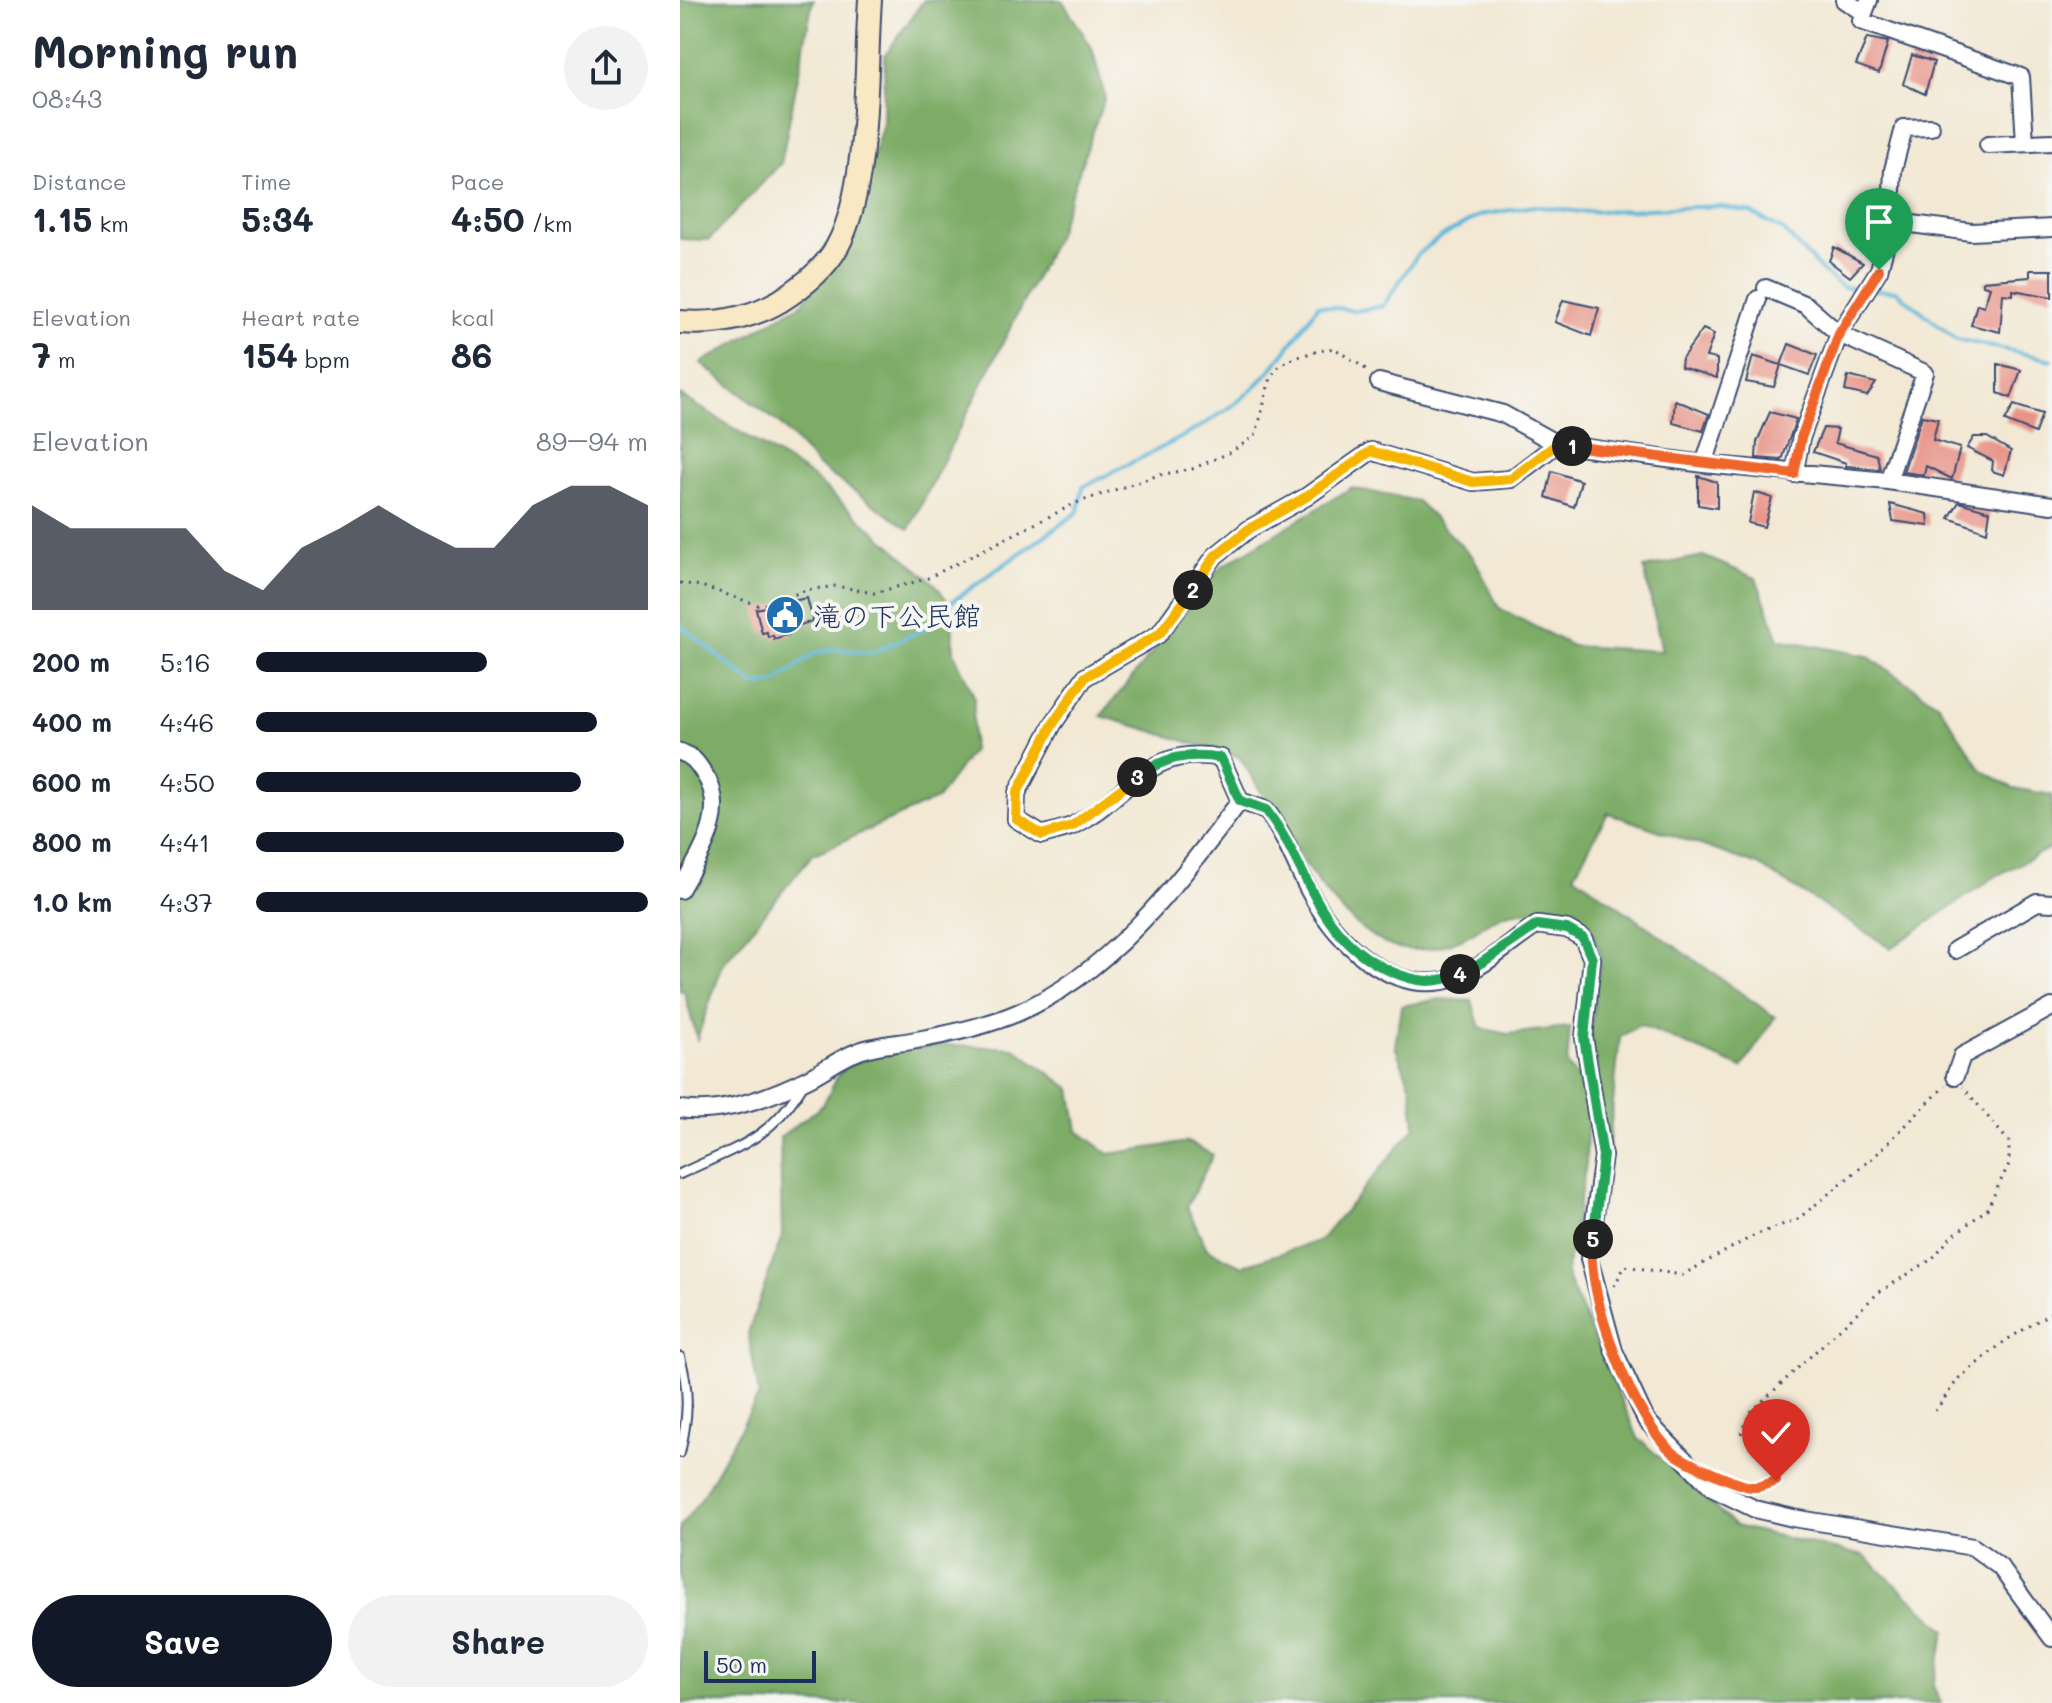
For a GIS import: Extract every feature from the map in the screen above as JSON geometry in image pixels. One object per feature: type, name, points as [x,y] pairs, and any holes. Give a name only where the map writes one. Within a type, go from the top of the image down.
[{"type":"street","points":[[680,322],[711,324],[769,307],[797,290],[820,270],[837,246],[859,168],[870,0]]},
{"type":"street","points":[[1844,0],[1867,6],[1861,21],[2021,77],[2025,143]]},
{"type":"street","points":[[1794,474],[1801,438],[1839,334],[1879,270],[1890,221],[1893,170],[1904,128],[1931,127]]},
{"type":"street","points":[[1988,145],[2052,142]]},
{"type":"street","points":[[1890,221],[1971,232],[2052,228]]},
{"type":"street","points":[[1704,464],[1762,294],[1806,305],[1839,334],[1925,373],[1888,481]]},
{"type":"street","points":[[1379,382],[1503,414],[1557,444],[1704,464],[1888,481],[2052,505]]},
{"type":"street","points":[[1557,444],[1511,479],[1473,482],[1371,451],[1306,497],[1249,529],[1215,556],[1159,634],[1085,677],[1053,724],[1017,793],[1016,819],[1042,835],[1072,826],[1157,762],[1198,753],[1221,758],[1240,801],[1266,810],[1313,897],[1338,935],[1363,958],[1414,982],[1445,981],[1477,966],[1537,925],[1567,929],[1583,938],[1592,959],[1584,1038],[1603,1156],[1589,1259],[1614,1351],[1646,1420],[1712,1488],[1755,1509],[1973,1547],[2000,1567],[2052,1638]]},
{"type":"street","points":[[680,752],[692,757],[713,786],[716,807],[709,835],[680,890]]},
{"type":"street","points":[[680,1109],[726,1109],[806,1080],[858,1051],[942,1036],[1016,1013],[1052,994],[1092,966],[1146,917],[1175,886],[1240,801]]},
{"type":"street","points":[[1955,950],[2037,902],[2052,903]]},
{"type":"street","points":[[1955,1076],[1962,1056],[2052,1007]]},
{"type":"lane","points":[[680,1174],[726,1155],[767,1131],[787,1113],[806,1080]]},
{"type":"lane","points":[[680,1357],[688,1383],[688,1419],[680,1453]]},
{"type":"path","points":[[680,583],[701,586],[761,606],[807,590],[836,586],[874,593],[926,579],[1076,503],[1159,475],[1192,469],[1231,452],[1255,436],[1270,374],[1293,356],[1334,348],[1363,364],[1379,382]]},
{"type":"path","points":[[1599,1304],[1608,1297],[1625,1266],[1682,1275],[1755,1235],[1798,1219],[1876,1155],[1955,1076],[2009,1142],[2009,1164],[1987,1209],[1950,1238],[1932,1259],[1878,1293],[1751,1412],[1741,1434],[1772,1456],[1776,1481],[1752,1487],[1727,1477]]},
{"type":"path","points":[[1935,1411],[1959,1378],[2005,1341],[2052,1312]]},
{"type":"green space","points":[[680,0],[813,0],[781,163],[709,240],[680,239]]},
{"type":"green space","points":[[924,0],[1062,0],[1092,48],[1105,97],[1056,237],[909,529],[818,466],[780,424],[701,363],[803,303],[851,232],[883,123],[885,55]]},
{"type":"green space","points":[[680,395],[811,476],[936,585],[951,606],[954,653],[974,696],[972,751],[937,799],[812,855],[723,964],[697,1039],[684,991],[680,992]]},
{"type":"green space","points":[[1351,488],[1417,501],[1474,558],[1499,608],[1572,646],[1662,651],[1644,568],[1703,556],[1756,578],[1779,639],[1867,656],[1938,704],[1982,770],[2013,788],[2052,795],[2052,847],[1996,876],[1891,948],[1758,865],[1608,813],[1574,875],[1775,1017],[1742,1068],[1640,1025],[1620,1037],[1603,1199],[1589,1041],[1601,953],[1591,930],[1537,912],[1514,912],[1492,920],[1452,943],[1413,950],[1393,947],[1361,928],[1340,909],[1302,860],[1239,757],[1101,716],[1221,567]]},
{"type":"green space","points":[[1440,999],[1472,1001],[1480,1028],[1508,1034],[1570,1027],[1567,1065],[1588,1091],[1586,1164],[1566,1275],[1638,1438],[1735,1526],[1864,1556],[1946,1630],[1933,1686],[1941,1703],[680,1703],[680,1527],[701,1499],[759,1395],[748,1333],[782,1236],[780,1137],[823,1105],[841,1070],[878,1052],[946,1045],[1014,1048],[1071,1089],[1078,1131],[1109,1154],[1188,1142],[1213,1155],[1187,1207],[1207,1249],[1242,1266],[1321,1240],[1415,1127],[1411,1087],[1395,1046],[1401,1006]]},
{"type":"building","points":[[1867,38],[1888,42],[1879,73],[1856,65]]},
{"type":"building","points":[[1912,55],[1934,62],[1925,94],[1903,84]]},
{"type":"building","points":[[1834,247],[1863,263],[1850,277],[1829,261]]},
{"type":"building","points":[[2030,270],[2052,270],[2052,297],[2013,290],[2013,295],[2003,294],[2000,332],[1971,325],[1977,304],[1984,306],[1990,287],[1983,285],[1983,281],[2030,277]]},
{"type":"building","points":[[1563,300],[1599,308],[1591,336],[1555,322]]},
{"type":"building","points":[[1703,329],[1714,334],[1706,357],[1717,359],[1717,378],[1681,367],[1682,358]]},
{"type":"building","points":[[1789,344],[1817,355],[1809,375],[1781,365]]},
{"type":"building","points":[[1753,356],[1781,365],[1774,387],[1746,382]]},
{"type":"building","points":[[1998,364],[2021,370],[2011,398],[1998,393]]},
{"type":"building","points":[[1848,376],[1876,383],[1867,396],[1845,391]]},
{"type":"building","points":[[1675,400],[1709,414],[1703,431],[1673,423]]},
{"type":"building","points":[[2014,405],[2042,414],[2035,433],[2005,421]]},
{"type":"building","points":[[1770,412],[1796,419],[1782,460],[1756,458],[1757,442]]},
{"type":"building","points":[[1922,416],[1938,419],[1933,440],[1960,448],[1952,479],[1926,466],[1924,475],[1903,472]]},
{"type":"building","points":[[1823,428],[1838,429],[1835,443],[1877,455],[1880,469],[1846,466],[1846,463],[1813,452]]},
{"type":"building","points":[[1974,437],[1987,437],[2011,451],[2004,475],[1992,471],[1993,461],[1967,448]]},
{"type":"building","points":[[1552,471],[1581,481],[1574,507],[1546,497]]},
{"type":"building","points":[[1698,476],[1717,482],[1717,508],[1698,505]]},
{"type":"building","points":[[1754,492],[1772,498],[1764,527],[1748,523]]},
{"type":"building","points":[[1959,502],[1990,511],[1987,532],[1949,518]]},
{"type":"building","points":[[1890,504],[1928,514],[1929,526],[1893,521]]},
{"type":"building","name":"滝の下公民館","points":[[807,598],[813,621],[790,628],[790,634],[774,639],[773,635],[768,637],[767,632],[762,633],[756,609]]},
{"type":"waterway","points":[[680,625],[754,685],[775,683],[815,653],[837,649],[871,653],[927,628],[936,613],[1078,512],[1083,487],[1183,436],[1240,400],[1273,368],[1318,305],[1355,311],[1383,306],[1418,254],[1439,238],[1481,215],[1534,206],[1581,212],[1718,206],[1750,212],[1784,231],[1825,274],[1843,287],[1860,289]]},
{"type":"waterway","points":[[1873,290],[1896,291],[1956,339],[2052,360]]},
{"type":"place","name":"滝の下公民館","points":[[785,615]]},
{"type":"route","points":[[1776,1481],[1752,1487],[1678,1456],[1646,1420],[1614,1351],[1589,1259],[1597,1219],[1603,1156],[1584,1038],[1592,990],[1592,959],[1583,938],[1567,929],[1537,925],[1477,966],[1445,981],[1414,982],[1363,958],[1338,935],[1313,897],[1275,822],[1266,810],[1240,801],[1221,758],[1198,753],[1157,762],[1072,826],[1042,835],[1016,819],[1017,793],[1053,724],[1085,677],[1159,634],[1195,588],[1215,556],[1249,529],[1306,497],[1371,451],[1473,482],[1511,479],[1557,444],[1794,474],[1801,438],[1839,334],[1879,270]]}]
